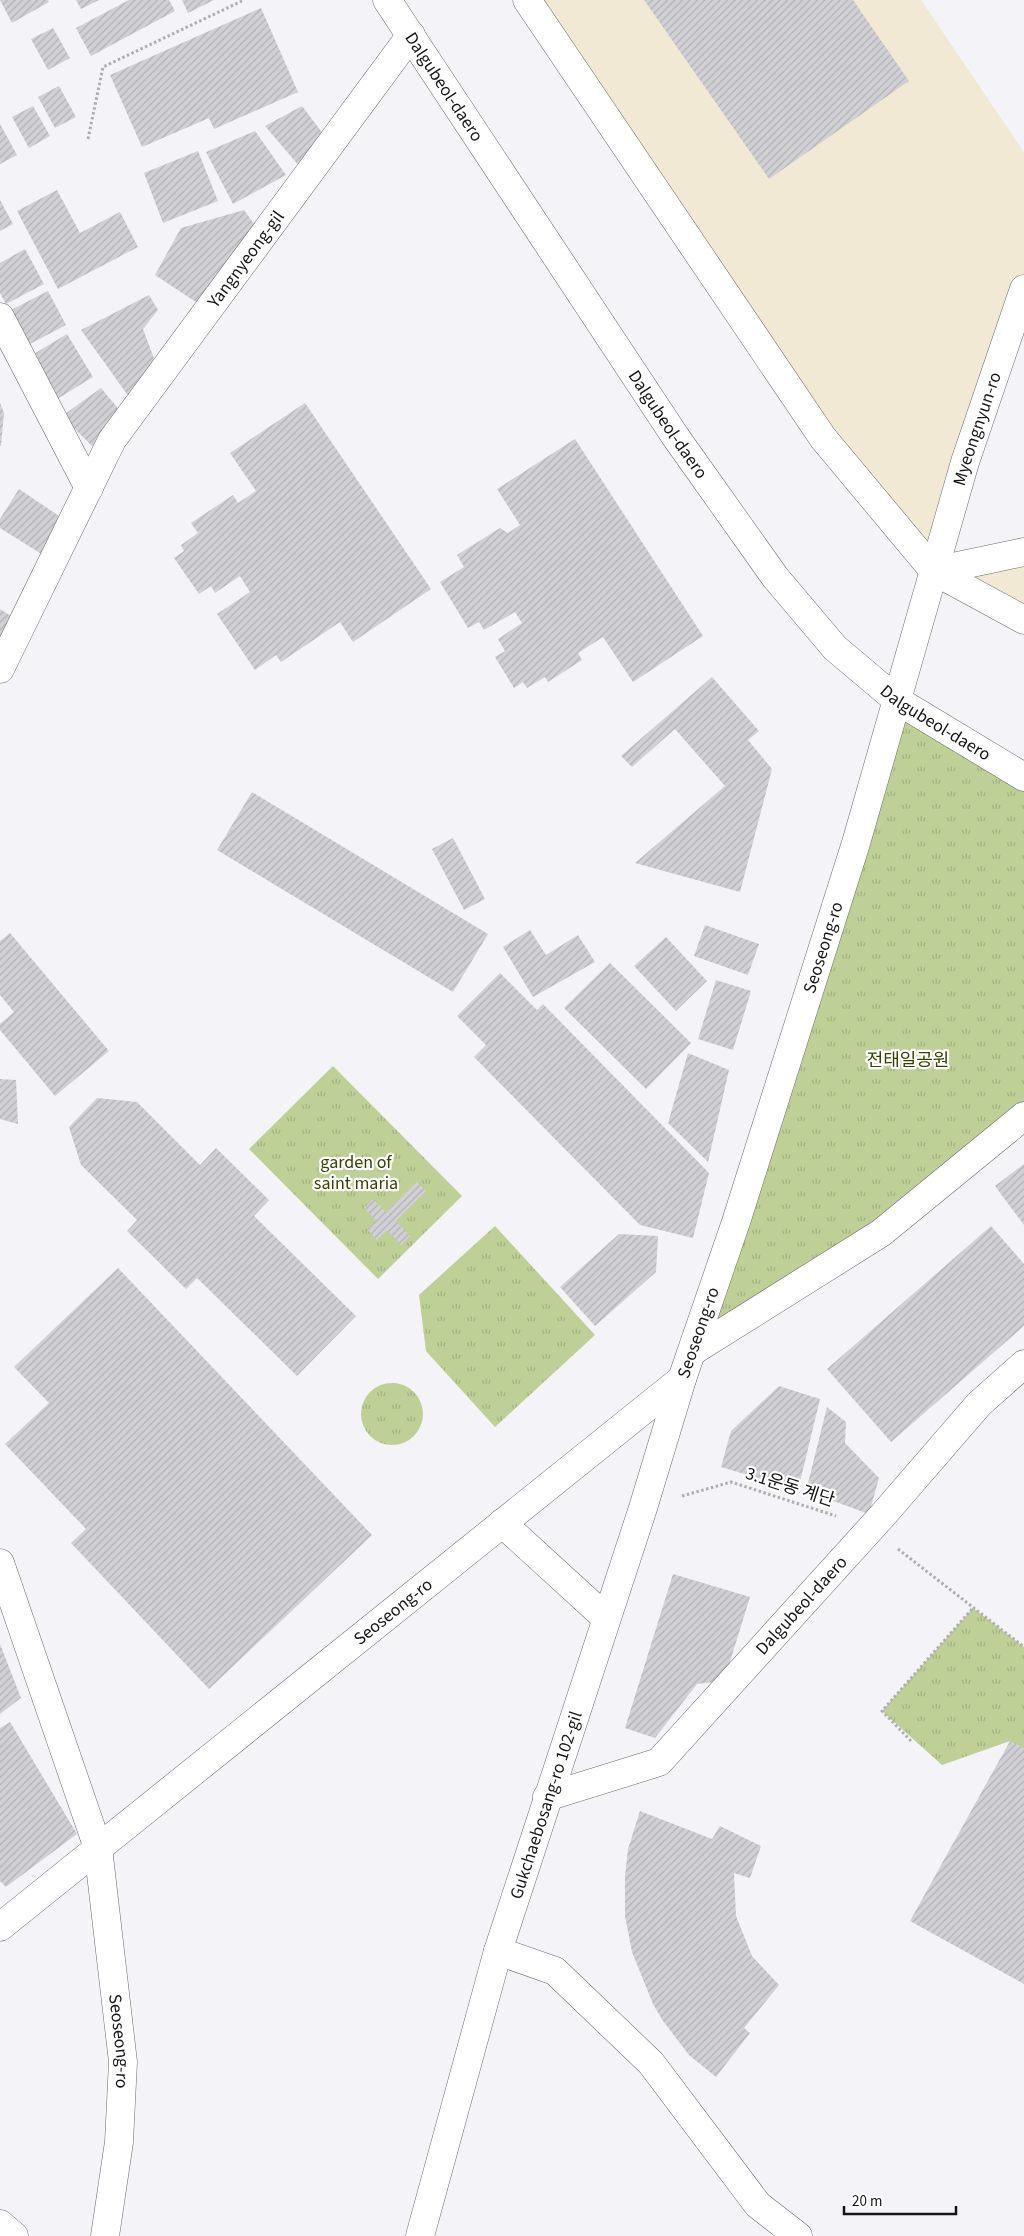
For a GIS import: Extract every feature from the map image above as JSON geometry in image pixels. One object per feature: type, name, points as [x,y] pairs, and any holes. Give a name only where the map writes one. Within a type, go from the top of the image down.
[{"type":"street","name":"Dalgubeol-daero","points":[[387,0],[675,436],[775,577],[835,648],[898,702],[1024,777]]},
{"type":"street","points":[[527,0],[823,438],[934,571],[1024,620]]},
{"type":"street","name":"Yangnyeong-gil","points":[[0,669],[112,440],[411,35]]},
{"type":"street","name":"Myeongnyun-ro","points":[[934,571],[965,462],[1024,289]]},
{"type":"street","points":[[0,317],[89,488]]},
{"type":"street","points":[[934,571],[1024,552]]},
{"type":"street","name":"Seoseong-ro","points":[[0,1927],[682,1379],[736,1222],[853,852],[898,702],[934,571]]},
{"type":"street","points":[[693,1351],[880,1233],[1024,1116]]},
{"type":"street","name":"Dalgubeol-daero","points":[[547,1797],[659,1762],[871,1528],[979,1404],[1024,1364]]},
{"type":"street","name":"Gukchaebosang-ro 102-gil","points":[[420,2236],[498,1951],[643,1508],[682,1379]]},
{"type":"street","points":[[502,1523],[606,1618]]},
{"type":"street","name":"Seoseong-ro","points":[[0,1563],[98,1848],[123,2062],[118,2142],[105,2236]]},
{"type":"street","points":[[498,1951],[555,1972],[644,2056],[758,2205],[798,2236]]},
{"type":"street","points":[[0,2224],[14,2236]]},
{"type":"path","points":[[88,139],[103,67],[244,0]]},
{"type":"path","name":"3.1운동 계단","points":[[643,1508],[731,1482],[871,1528],[1024,1647]]},
{"type":"path","points":[[910,1742],[882,1711],[973,1608]]},
{"type":"shaded area","points":[[528,0],[921,0],[1024,152],[1024,294],[935,571],[1024,550],[1024,610],[934,571]]},
{"type":"green space","name":"전태일공원","points":[[898,701],[1024,777],[1024,1116],[693,1351]]},
{"type":"green space","name":"garden of saint maria","points":[[333,1066],[462,1196],[378,1279],[249,1149]]},
{"type":"green space","points":[[495,1226],[595,1335],[495,1427],[426,1351],[419,1295]]},
{"type":"green space","points":[[392,1383],[404,1385],[414,1392],[421,1402],[423,1414],[421,1426],[414,1436],[404,1443],[392,1445],[380,1443],[370,1436],[363,1426],[361,1414],[363,1402],[370,1392],[380,1385]]},
{"type":"green space","points":[[973,1608],[1024,1647],[1024,1749],[1010,1741],[942,1765],[882,1711]]},
{"type":"building","points":[[0,0],[48,0],[49,2],[12,23]]},
{"type":"building","points":[[76,0],[99,0],[81,9]]},
{"type":"building","points":[[129,0],[169,0],[175,11],[91,56],[76,28]]},
{"type":"building","points":[[182,0],[214,0],[188,13]]},
{"type":"building","points":[[644,0],[853,0],[909,81],[769,179]]},
{"type":"building","points":[[261,8],[298,92],[214,129],[209,118],[142,147],[110,75]]},
{"type":"building","points":[[53,28],[70,58],[48,70],[31,39]]},
{"type":"building","points":[[59,86],[76,117],[55,128],[38,97]]},
{"type":"building","points":[[33,106],[50,136],[29,148],[12,117]]},
{"type":"building","points":[[302,106],[324,135],[300,167],[265,126]]},
{"type":"building","points":[[0,124],[17,155],[0,164]]},
{"type":"building","points":[[255,131],[286,175],[233,204],[206,152]]},
{"type":"building","points":[[198,151],[218,201],[163,223],[144,173]]},
{"type":"building","points":[[57,190],[80,233],[120,212],[138,247],[58,289],[17,211]]},
{"type":"building","points":[[0,200],[13,224],[0,231]]},
{"type":"building","points":[[244,210],[257,228],[202,306],[155,275],[181,228]]},
{"type":"building","points":[[25,249],[44,284],[6,304],[0,293],[0,263]]},
{"type":"building","points":[[48,291],[66,325],[28,345],[9,311]]},
{"type":"building","points":[[149,295],[158,310],[143,329],[156,364],[129,397],[81,330]]},
{"type":"building","points":[[67,334],[93,377],[54,401],[27,358]]},
{"type":"building","points":[[101,388],[122,413],[95,449],[62,416]]},
{"type":"building","points":[[0,403],[4,413],[1,446],[0,446]]},
{"type":"building","points":[[305,403],[431,589],[353,642],[340,622],[281,662],[276,655],[255,670],[217,614],[250,592],[240,576],[215,593],[211,586],[199,594],[174,558],[184,551],[181,545],[198,533],[191,523],[233,495],[238,503],[256,491],[230,453]]},
{"type":"building","points":[[575,439],[703,636],[633,682],[603,637],[578,653],[582,660],[548,682],[545,677],[527,688],[523,682],[514,688],[495,657],[505,651],[498,639],[522,623],[515,612],[484,630],[479,622],[468,628],[440,582],[464,567],[457,555],[500,528],[508,533],[520,525],[497,489]]},
{"type":"building","points":[[19,489],[65,520],[43,555],[0,528],[0,519]]},
{"type":"building","points":[[0,609],[16,619],[0,644]]},
{"type":"building","points":[[712,677],[759,731],[748,740],[772,769],[740,892],[635,863],[725,786],[675,729],[632,767],[621,756]]},
{"type":"building","points":[[252,792],[488,934],[453,992],[217,850]]},
{"type":"building","points":[[453,838],[485,899],[464,910],[432,849]]},
{"type":"building","points":[[705,925],[759,944],[748,975],[694,956]]},
{"type":"building","points":[[530,930],[546,955],[578,935],[595,962],[533,997],[503,947]]},
{"type":"building","points":[[10,933],[109,1051],[55,1096],[0,1030],[0,1024],[14,1012],[0,995],[0,941]]},
{"type":"building","points":[[666,937],[707,981],[676,1011],[634,966]]},
{"type":"building","points":[[610,963],[691,1043],[646,1089],[564,1008]]},
{"type":"building","points":[[500,973],[537,1010],[543,1004],[709,1173],[693,1238],[640,1225],[474,1057],[486,1045],[457,1016]]},
{"type":"building","points":[[716,980],[751,991],[733,1050],[698,1039]]},
{"type":"building","points":[[688,1053],[729,1070],[708,1162],[668,1123]]},
{"type":"building","points":[[0,1079],[16,1080],[18,1124],[0,1119]]},
{"type":"building","points":[[97,1098],[137,1102],[200,1165],[216,1148],[269,1200],[254,1216],[356,1316],[297,1376],[197,1278],[186,1289],[127,1231],[137,1220],[81,1165],[69,1127]]},
{"type":"building","points":[[1024,1164],[1024,1225],[995,1186]]},
{"type":"building","points":[[417,1182],[426,1191],[396,1221],[410,1236],[401,1245],[387,1230],[377,1240],[367,1229],[376,1220],[364,1208],[373,1199],[386,1212]]},
{"type":"building","points":[[991,1226],[1024,1264],[1024,1326],[891,1442],[827,1369]]},
{"type":"building","points":[[619,1234],[658,1236],[656,1272],[595,1326],[560,1287]]},
{"type":"building","points":[[118,1268],[372,1535],[209,1689],[71,1543],[86,1529],[5,1444],[49,1403],[14,1367]]},
{"type":"building","points":[[779,1386],[820,1399],[798,1490],[721,1467],[731,1431]]},
{"type":"building","points":[[827,1407],[846,1422],[845,1443],[879,1478],[869,1514],[806,1491]]},
{"type":"building","points":[[673,1574],[750,1597],[724,1681],[697,1684],[655,1738],[625,1728]]},
{"type":"building","points":[[0,1644],[21,1698],[0,1714]]},
{"type":"building","points":[[10,1722],[77,1834],[6,1887],[0,1881],[0,1728]]},
{"type":"building","points":[[1010,1741],[1024,1749],[1024,1984],[910,1921]]},
{"type":"building","points":[[640,1811],[712,1839],[720,1826],[761,1846],[750,1878],[734,1873],[736,1916],[752,1956],[779,1985],[744,2028],[750,2033],[716,2077],[689,2055],[663,2021],[653,2004],[632,1952],[625,1916],[625,1876],[628,1849]]}]
